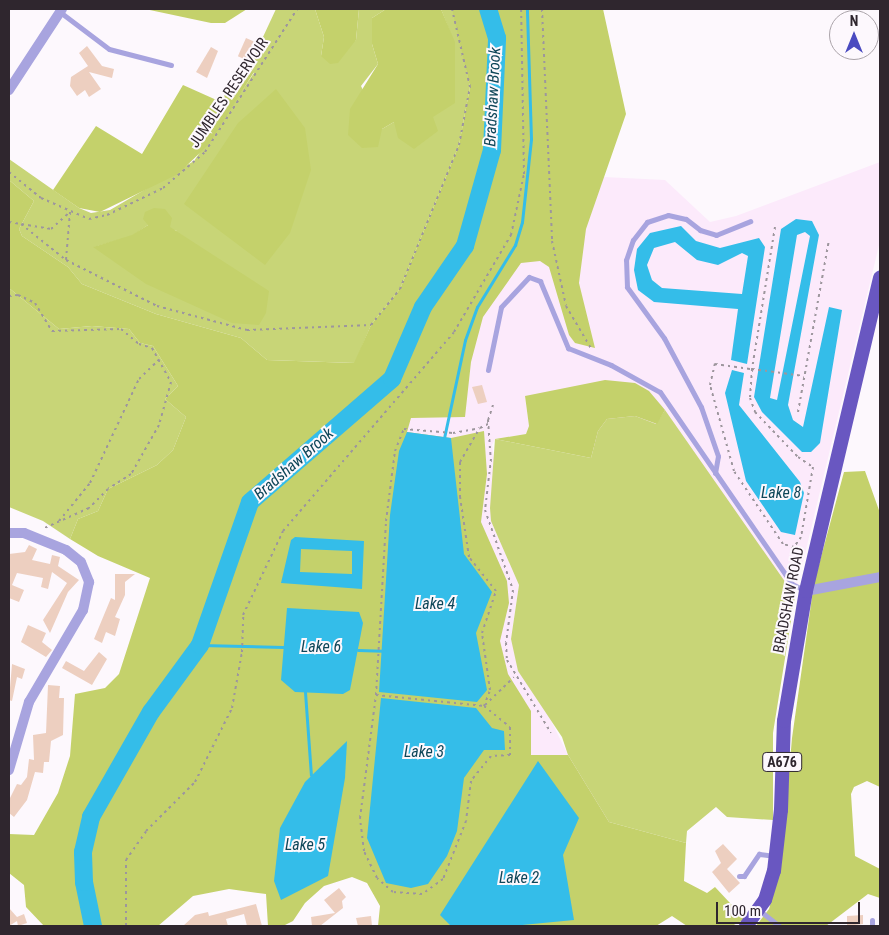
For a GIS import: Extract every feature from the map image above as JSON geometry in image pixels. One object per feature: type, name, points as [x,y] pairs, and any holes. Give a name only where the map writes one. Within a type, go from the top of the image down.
[{"type":"main road","name":"BRADSHAW ROAD","points":[[746,926],[760,911],[777,856],[784,721],[806,591],[880,278]]},
{"type":"street","points":[[9,90],[61,10]]},
{"type":"street","points":[[9,533],[24,533],[66,550],[86,572],[87,600],[29,702],[9,770]]},
{"type":"street","points":[[806,591],[880,577]]},
{"type":"lane","points":[[61,10],[109,49],[171,65]]},
{"type":"lane","points":[[715,473],[718,456],[701,407],[664,338],[627,287],[626,260],[633,240],[648,222],[668,215],[686,219],[700,230],[716,234],[750,221]]},
{"type":"lane","points":[[488,370],[501,307],[529,276],[540,280],[568,348],[595,358],[660,392],[792,584],[806,591]]},
{"type":"lane","points":[[739,876],[744,876],[759,854],[777,856]]},
{"type":"lane","points":[[760,911],[779,926]]},
{"type":"path","name":"JUMBLES RESERVOIR","points":[[9,172],[41,198],[90,220],[107,215],[163,188],[192,166],[259,73],[297,9]]},
{"type":"path","points":[[21,224],[66,260],[157,306],[247,330],[372,325],[400,289],[459,145],[470,87],[452,9]]},
{"type":"path","points":[[126,926],[126,860],[146,831],[195,782],[232,708],[242,652],[243,615],[283,531],[454,332],[511,235],[524,174],[521,9]]},
{"type":"path","points":[[542,9],[552,241],[566,306],[595,358]]},
{"type":"path","points":[[9,222],[51,229],[70,212]]},
{"type":"path","points":[[66,260],[70,212]]},
{"type":"path","points":[[775,227],[752,369],[750,398],[755,412],[798,457],[813,467],[801,537],[794,547],[783,544],[745,493],[734,471],[710,385],[715,364],[752,369],[804,376]]},
{"type":"path","points":[[798,412],[829,240]]},
{"type":"path","points":[[9,296],[18,296],[35,303],[52,331],[121,329],[139,344],[152,348],[172,382],[160,425],[131,474],[108,489],[89,508],[39,531]]},
{"type":"path","points":[[58,523],[90,483],[139,379],[159,360]]},
{"type":"path","points":[[493,405],[488,424],[491,459],[485,518],[513,590],[506,643],[514,677],[551,733]]},
{"type":"path","points":[[376,695],[484,706],[510,727],[510,755],[491,756],[471,781],[466,821],[443,879],[422,894],[393,892],[377,878],[364,850],[360,818],[376,695],[381,573],[394,451],[404,429],[453,433],[480,428],[488,424]]},
{"type":"path","points":[[480,428],[460,462],[460,497],[469,557],[496,591],[482,634],[490,690],[484,706]]},
{"type":"path","points":[[484,706],[514,677]]},
{"type":"shaded area","points":[[880,162],[880,241],[794,600],[525,397],[529,426],[526,434],[495,439],[492,445],[495,466],[491,521],[519,585],[511,639],[568,755],[632,859],[259,604],[518,235],[604,177],[665,180],[710,222],[736,216]]},
{"type":"green space","points":[[145,9],[247,9],[225,23],[211,23]]},
{"type":"green space","points":[[276,9],[315,9],[324,37],[321,56],[356,40],[359,9],[386,9],[372,18],[372,44],[378,64],[361,86],[382,129],[394,122],[432,117],[454,42],[441,9],[452,9],[455,14],[470,87],[459,145],[400,289],[371,325],[355,363],[267,360],[241,338],[156,314],[82,284],[68,267],[22,236],[19,229],[34,201],[9,180],[9,159],[79,208],[91,213],[110,210],[194,161],[254,73],[248,69]],"holes":[[[148,225],[177,231],[94,247],[132,236]]]},
{"type":"green space","points":[[315,9],[359,9],[356,40],[338,63],[330,64],[321,56],[324,37]]},
{"type":"green space","points":[[386,9],[441,9],[455,42],[455,103],[433,117],[438,131],[414,149],[398,138],[394,122],[382,129],[378,147],[362,148],[348,135],[350,109],[378,64],[372,44],[372,18]]},
{"type":"green space","points":[[452,9],[603,9],[626,114],[586,229],[579,283],[595,348],[575,343],[569,335],[549,267],[540,261],[521,263],[483,317],[471,362],[465,417],[411,418],[407,432],[451,438],[484,431],[487,474],[481,522],[507,581],[509,603],[500,641],[508,674],[531,711],[531,755],[568,755],[609,822],[686,843],[684,881],[707,893],[715,887],[745,919],[732,926],[687,926],[672,916],[656,926],[378,926],[380,906],[367,883],[352,877],[324,886],[305,903],[293,921],[283,926],[268,926],[266,894],[229,889],[193,896],[158,926],[44,926],[26,907],[24,885],[9,873],[9,834],[34,835],[58,793],[70,756],[75,694],[105,688],[119,674],[150,578],[98,556],[70,539],[78,519],[98,511],[108,489],[157,465],[173,450],[186,417],[165,399],[178,386],[153,346],[140,343],[129,329],[92,326],[59,329],[9,288],[9,180],[34,201],[19,229],[22,236],[68,267],[82,284],[156,314],[241,338],[267,360],[354,363],[371,325],[400,289],[459,145],[470,87]]},
{"type":"green space","points":[[240,66],[254,72],[209,144],[178,174],[100,212],[79,208],[53,190],[96,126],[142,154],[183,85],[221,102]]},
{"type":"green space","points":[[276,89],[305,128],[311,170],[290,233],[265,265],[184,204],[238,123]]},
{"type":"green space","points":[[154,208],[165,209],[172,218],[170,227],[269,291],[266,313],[259,325],[232,323],[146,284],[93,247],[132,235],[148,225],[143,219],[145,212]]},
{"type":"green space","points":[[9,288],[59,329],[92,326],[129,329],[140,343],[153,346],[178,386],[165,399],[186,417],[173,450],[157,465],[108,489],[98,511],[78,519],[70,539],[43,521],[9,507]]},
{"type":"green space","points":[[605,380],[635,383],[649,391],[665,410],[657,424],[635,416],[607,419],[598,431],[591,458],[495,439],[526,434],[529,426],[525,396]]},
{"type":"green space","points":[[665,410],[795,596],[773,733],[773,820],[727,817],[716,807],[687,831],[686,843],[609,822],[568,755],[562,737],[518,671],[511,639],[519,585],[491,521],[490,508],[495,439],[591,458],[598,431],[607,419],[635,416],[656,424]]},
{"type":"green space","points":[[865,471],[880,513],[880,787],[867,781],[854,787],[851,794],[855,856],[880,869],[880,898],[868,894],[826,926],[756,926],[769,909],[781,866],[792,738],[814,583],[844,472]]},
{"type":"water","points":[[796,219],[812,221],[819,235],[788,405],[793,420],[803,427],[829,307],[842,310],[820,443],[811,452],[802,452],[762,412],[754,397],[781,229]],"holes":[[[805,232],[810,236],[777,400],[770,398],[797,235]]]},
{"type":"water","points":[[681,226],[696,241],[720,248],[759,238],[765,247],[747,364],[731,360],[738,309],[654,302],[638,290],[634,270],[637,249],[650,233]],"holes":[[[675,242],[697,260],[718,265],[742,253],[748,256],[742,294],[662,288],[652,280],[647,265],[654,248]]]},
{"type":"water","name":"Lake 8","points":[[732,370],[744,373],[739,405],[800,482],[804,493],[795,535],[781,532],[746,481],[725,393]]},
{"type":"water","name":"Lake 4","points":[[407,432],[451,438],[464,554],[492,592],[476,633],[487,690],[477,702],[379,692],[390,515],[399,451]]},
{"type":"water","points":[[295,537],[364,541],[362,589],[281,583],[291,540]],"holes":[[[301,549],[352,551],[352,574],[300,572]]]},
{"type":"water","name":"Lake 6","points":[[287,608],[359,612],[363,623],[350,690],[343,694],[295,692],[281,680]]},
{"type":"water","name":"Lake 3","points":[[381,698],[476,708],[492,728],[504,731],[505,750],[484,750],[464,778],[457,831],[447,856],[428,884],[411,888],[386,883],[367,838]]},
{"type":"water","name":"Lake 5","points":[[347,741],[345,778],[328,876],[281,900],[274,881],[280,828],[305,782]]},
{"type":"water","name":"Lake 2","points":[[538,761],[579,818],[563,855],[574,920],[512,926],[451,926],[440,915]]},
{"type":"building","points":[[246,38],[255,42],[247,60],[238,56]]},
{"type":"building","points":[[87,46],[102,66],[114,69],[112,78],[89,72],[101,89],[89,97],[85,90],[77,96],[70,86],[71,77],[88,66],[79,53]]},
{"type":"building","points":[[211,47],[218,51],[207,78],[196,72]]},
{"type":"building","points":[[482,385],[487,402],[478,404],[472,387]]},
{"type":"building","points":[[29,545],[37,549],[32,560],[50,564],[52,555],[60,557],[58,566],[79,580],[68,592],[50,633],[43,620],[67,583],[52,572],[48,589],[41,587],[43,578],[17,573],[12,585],[24,590],[19,602],[9,598],[9,554],[25,552]]},
{"type":"building","points":[[115,574],[135,574],[125,582],[125,595],[115,617],[120,619],[115,636],[106,632],[102,643],[94,639],[111,598],[115,600]]},
{"type":"building","points":[[28,625],[46,633],[42,642],[52,650],[46,657],[21,642]]},
{"type":"building","points":[[99,652],[107,659],[92,685],[62,668],[66,661],[84,671]]},
{"type":"building","points":[[12,664],[25,669],[22,679],[17,677],[12,701],[9,700]]},
{"type":"building","points":[[48,685],[60,686],[59,698],[64,698],[63,735],[51,741],[49,762],[44,762],[43,773],[35,772],[27,800],[14,817],[9,813],[9,800],[17,784],[21,785],[27,777],[29,759],[34,760],[33,735],[46,733]]},
{"type":"building","points":[[723,844],[737,859],[727,869],[740,883],[729,893],[712,872],[721,863],[715,851]]},
{"type":"building","points":[[339,888],[346,897],[342,901],[343,908],[320,926],[312,926],[311,917],[335,913],[324,900]]},
{"type":"building","points":[[256,904],[262,926],[247,926],[244,914],[226,919],[228,926],[183,926],[195,915],[208,912],[209,916]]},
{"type":"building","points":[[9,908],[17,917],[24,914],[27,923],[18,926],[17,921],[9,926]]},
{"type":"building","points":[[863,915],[863,924],[847,926],[847,916]]},
{"type":"building","points":[[371,916],[372,926],[358,926],[356,918]]},
{"type":"waterway","name":"Bradshaw Brook","points":[[93,926],[84,882],[83,852],[91,817],[151,712],[200,645],[250,502],[392,379],[423,307],[465,246],[492,150],[497,38],[488,9]]},
{"type":"waterway","points":[[444,438],[465,340],[477,307],[515,245],[522,222],[531,139],[527,9]]},
{"type":"waterway","points":[[200,645],[283,647]]},
{"type":"waterway","points":[[358,650],[382,651]]},
{"type":"waterway","points":[[305,692],[311,775]]}]
